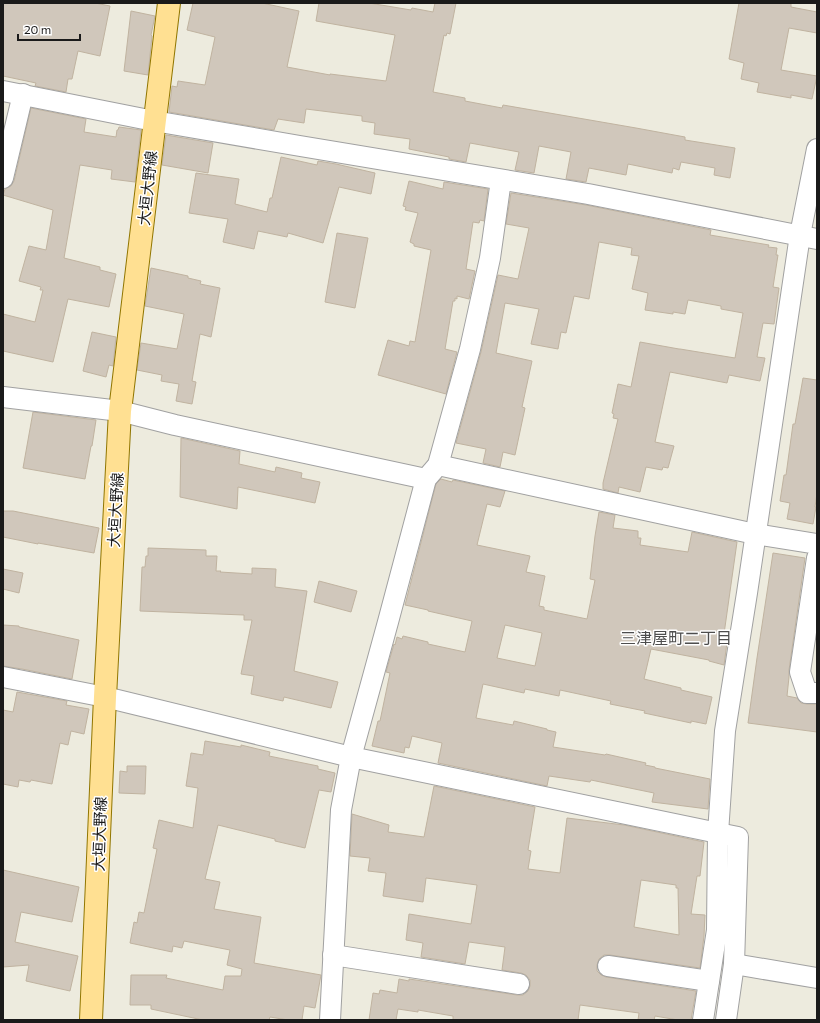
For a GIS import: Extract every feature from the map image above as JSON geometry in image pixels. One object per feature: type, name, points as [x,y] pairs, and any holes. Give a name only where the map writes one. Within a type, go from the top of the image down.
[{"type":"main road","name":"大垣大野線","points":[[91,1020],[105,697],[120,411],[169,3]]},
{"type":"street","points":[[3,91],[154,121],[588,194],[808,237]]},
{"type":"street","points":[[3,178],[23,94]]},
{"type":"street","points":[[703,1020],[717,930],[718,834],[725,731],[755,534],[808,237],[817,150]]},
{"type":"street","points":[[330,1020],[341,810],[351,757],[388,622],[472,342],[490,258],[501,180]]},
{"type":"street","points":[[3,397],[120,411],[175,425],[432,472],[755,534],[817,544]]},
{"type":"street","points":[[817,558],[800,672],[807,693],[817,693]]},
{"type":"street","points":[[3,677],[105,697],[351,757],[738,837],[734,964],[726,1020]]},
{"type":"street","points":[[333,955],[518,984]]},
{"type":"street","points":[[734,964],[817,978]]},
{"type":"street","points":[[608,966],[709,981]]},
{"type":"building","points":[[3,3],[95,3],[110,6],[100,56],[78,51],[72,79],[68,79],[66,92],[35,86],[36,83],[3,76]]},
{"type":"building","points":[[193,3],[262,3],[299,11],[287,67],[330,75],[386,81],[395,35],[316,21],[319,3],[369,3],[433,12],[435,3],[456,3],[450,34],[447,33],[446,36],[444,35],[433,92],[465,98],[465,101],[502,108],[503,105],[685,137],[685,140],[735,148],[730,178],[714,175],[715,168],[681,162],[679,170],[673,168],[672,173],[628,164],[626,175],[589,168],[586,182],[566,179],[571,152],[539,146],[534,173],[515,170],[519,152],[470,143],[466,162],[409,149],[410,139],[374,134],[375,123],[362,121],[362,116],[306,109],[304,123],[278,119],[274,130],[169,112],[172,86],[177,87],[178,81],[205,85],[215,37],[187,30]]},
{"type":"building","points":[[739,3],[791,3],[791,7],[817,12],[817,33],[789,28],[781,70],[817,76],[812,99],[791,95],[791,98],[757,92],[759,83],[741,79],[744,63],[729,59]]},
{"type":"building","points":[[131,11],[155,16],[151,35],[148,75],[124,71]]},
{"type":"building","points":[[31,108],[86,119],[84,132],[116,137],[119,127],[141,130],[135,182],[111,179],[112,170],[80,165],[64,258],[100,267],[100,270],[116,274],[109,307],[68,299],[53,362],[3,351],[3,314],[35,322],[43,290],[40,290],[41,287],[19,281],[29,246],[46,250],[53,210],[3,195],[5,189],[11,186],[14,181]]},
{"type":"building","points":[[166,135],[213,143],[208,173],[162,165]]},
{"type":"building","points":[[281,157],[317,165],[318,161],[336,164],[375,173],[371,194],[339,187],[323,243],[288,233],[287,237],[258,231],[254,249],[223,242],[228,219],[189,213],[196,173],[239,179],[235,204],[267,212],[270,198],[272,198]]},
{"type":"building","points":[[409,181],[443,189],[444,182],[488,189],[484,221],[480,220],[479,223],[473,222],[466,269],[475,271],[469,299],[457,296],[457,299],[455,298],[455,301],[453,301],[445,349],[457,352],[446,394],[378,375],[388,340],[409,346],[410,341],[415,342],[431,250],[414,246],[414,244],[410,242],[418,213],[405,210],[406,207],[403,206]]},
{"type":"building","points":[[511,193],[586,205],[711,230],[710,235],[769,245],[768,247],[777,248],[776,255],[778,255],[773,287],[779,288],[774,324],[763,323],[757,357],[765,358],[760,381],[729,375],[727,383],[670,372],[655,442],[674,446],[668,468],[663,467],[662,470],[646,467],[640,492],[619,487],[618,493],[603,489],[603,483],[618,419],[613,418],[614,414],[612,413],[618,384],[631,387],[640,342],[735,358],[743,313],[721,309],[721,306],[688,300],[685,314],[645,310],[648,293],[632,289],[639,256],[631,255],[632,248],[599,242],[589,299],[574,296],[566,333],[561,332],[558,349],[531,344],[539,309],[505,303],[496,353],[532,361],[522,407],[525,408],[515,455],[503,452],[500,467],[483,463],[486,449],[456,443],[481,352],[498,275],[518,279],[529,228],[506,224]]},
{"type":"building","points":[[337,233],[368,238],[355,308],[325,302]]},
{"type":"building","points":[[151,268],[188,276],[188,278],[201,281],[200,284],[220,288],[211,337],[200,334],[192,381],[196,382],[192,404],[176,401],[179,384],[161,381],[162,375],[137,370],[141,343],[177,349],[184,314],[145,306]]},
{"type":"building","points":[[92,332],[116,337],[113,366],[109,365],[106,377],[83,371]]},
{"type":"building","points":[[803,378],[817,380],[817,493],[813,524],[787,519],[790,503],[780,501],[784,475],[786,475],[793,424],[795,424]]},
{"type":"building","points":[[33,412],[96,420],[85,479],[23,468]]},
{"type":"building","points":[[181,438],[240,451],[239,464],[275,472],[276,467],[302,473],[301,478],[320,482],[315,503],[238,487],[237,509],[180,497]]},
{"type":"building","points":[[441,479],[452,482],[453,480],[505,491],[500,507],[487,504],[477,545],[530,556],[526,572],[545,576],[539,606],[544,607],[544,610],[587,619],[595,580],[590,579],[599,512],[615,515],[613,528],[638,531],[638,538],[641,538],[640,545],[688,552],[692,532],[737,542],[724,634],[728,635],[724,665],[709,660],[651,649],[644,679],[712,697],[706,724],[691,721],[691,723],[644,713],[645,711],[610,704],[611,701],[560,690],[559,696],[525,689],[524,693],[483,684],[476,718],[513,725],[514,721],[556,732],[553,747],[606,754],[646,763],[645,765],[655,768],[710,779],[708,809],[652,802],[654,793],[591,780],[590,782],[549,776],[547,786],[438,763],[442,743],[412,736],[409,748],[405,747],[404,753],[372,746],[378,721],[380,721],[390,673],[386,672],[397,637],[402,639],[403,636],[428,642],[428,644],[465,652],[472,621],[405,605],[436,484]],"holes":[[[505,625],[542,633],[535,666],[497,658]]]},
{"type":"building","points":[[3,511],[13,511],[99,528],[94,553],[3,537]]},
{"type":"building","points":[[148,548],[206,550],[206,556],[217,556],[216,571],[252,574],[252,568],[276,569],[275,587],[307,591],[294,671],[338,682],[331,708],[284,697],[283,701],[251,694],[254,676],[241,674],[252,620],[244,620],[244,615],[140,611],[142,567],[145,567],[146,556],[148,556]]},
{"type":"building","points":[[773,553],[805,558],[789,670],[787,696],[797,698],[801,703],[817,704],[817,732],[748,723]]},
{"type":"building","points":[[3,569],[23,573],[19,593],[3,589]]},
{"type":"building","points":[[319,581],[357,591],[351,612],[314,602]]},
{"type":"building","points":[[3,625],[19,626],[79,640],[72,679],[3,666]]},
{"type":"building","points":[[17,692],[67,701],[66,705],[89,709],[84,734],[71,731],[68,745],[60,743],[52,784],[31,780],[30,782],[19,780],[18,787],[3,784],[3,710],[13,712]]},
{"type":"building","points":[[205,741],[241,747],[241,745],[270,752],[269,756],[318,766],[318,769],[335,773],[331,792],[319,790],[305,848],[218,825],[205,879],[220,882],[214,909],[261,917],[254,963],[321,975],[315,1008],[304,1006],[302,1020],[288,1020],[270,1017],[269,1020],[203,1020],[151,1009],[151,1005],[130,1005],[131,975],[167,975],[166,978],[223,990],[225,976],[241,976],[242,969],[227,965],[230,950],[184,941],[182,948],[173,946],[172,952],[130,943],[134,922],[137,923],[139,912],[144,913],[157,849],[153,848],[159,820],[193,828],[198,788],[186,786],[191,753],[203,755]]},
{"type":"building","points":[[127,766],[146,766],[145,794],[119,793],[120,771],[127,772]]},
{"type":"building","points":[[434,786],[535,807],[528,850],[531,851],[528,869],[560,873],[567,818],[624,825],[704,842],[700,876],[697,876],[691,914],[705,915],[700,968],[610,955],[604,955],[599,959],[597,965],[597,971],[606,977],[696,991],[691,1020],[678,1020],[655,1016],[654,1020],[638,1020],[639,1013],[580,1005],[578,1020],[453,1020],[453,1016],[418,1010],[418,1012],[398,1009],[396,1020],[369,1020],[373,993],[379,994],[380,990],[397,993],[399,979],[409,981],[409,979],[517,995],[523,995],[528,991],[530,986],[530,980],[526,975],[502,970],[505,947],[469,942],[465,964],[421,957],[423,943],[406,940],[409,914],[471,924],[477,885],[426,878],[423,902],[383,896],[386,873],[368,871],[370,858],[350,856],[352,814],[389,825],[388,832],[424,837]],"holes":[[[641,880],[676,885],[676,888],[678,888],[679,935],[634,927]]]},
{"type":"building","points":[[3,870],[79,887],[72,922],[21,912],[15,942],[78,956],[70,991],[26,981],[29,965],[3,967]]},
{"type":"district","name":"三津屋町二丁目","points":[[676,637]]}]
